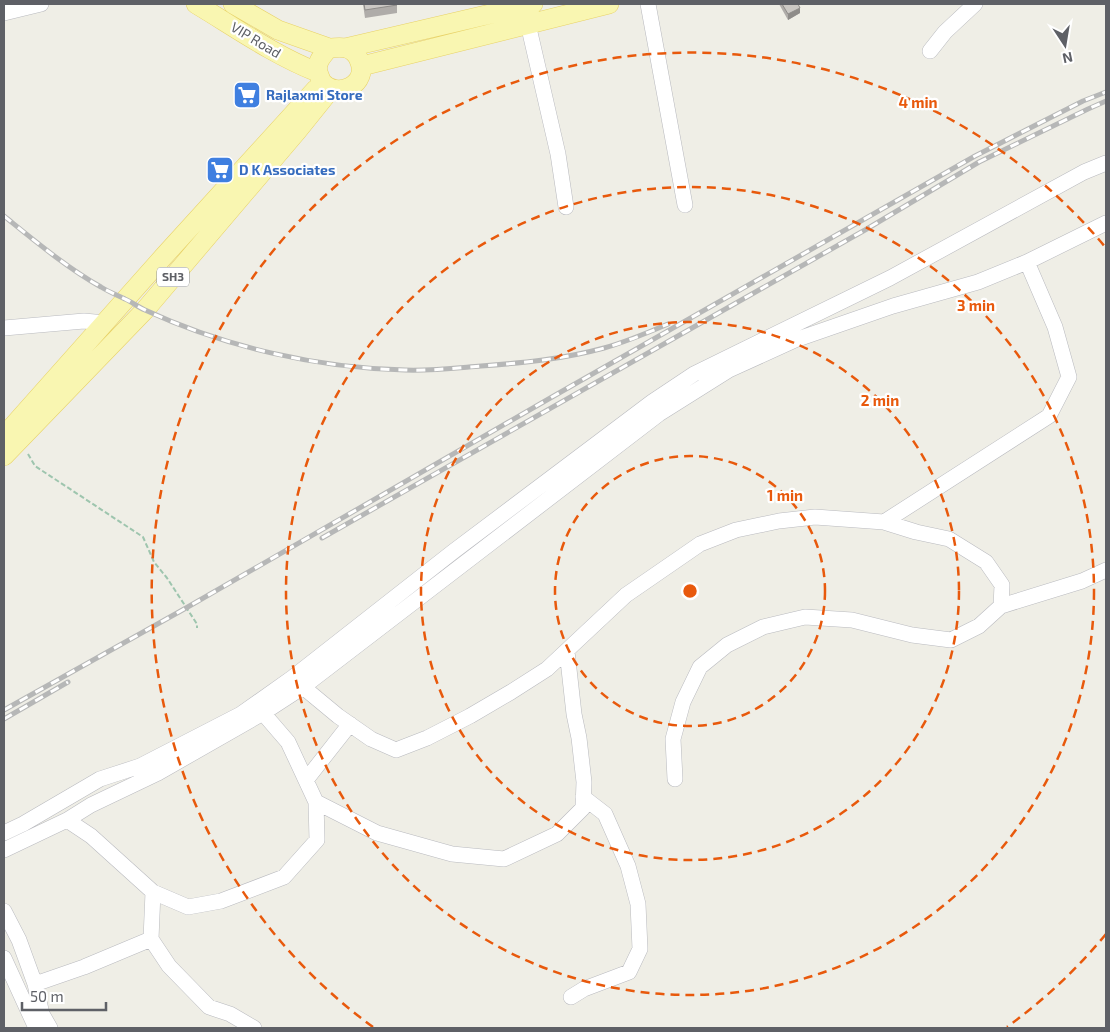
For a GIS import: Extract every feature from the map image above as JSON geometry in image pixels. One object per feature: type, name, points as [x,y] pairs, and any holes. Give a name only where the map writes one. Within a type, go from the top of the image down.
[{"type":"main road","name":"VIP Road","points":[[196,4],[266,48],[324,81]]},
{"type":"main road","name":"VIP Road","points":[[232,4],[278,30],[337,48]]},
{"type":"main road","points":[[337,48],[357,54],[362,66],[360,77],[353,86],[342,90],[324,81],[319,58],[337,48],[532,4]]},
{"type":"main road","points":[[362,66],[609,4]]},
{"type":"main road","name":"SH3","points":[[4,436],[324,81]]},
{"type":"main road","name":"SH3","points":[[4,456],[145,310],[298,130],[324,81]]},
{"type":"street","points":[[4,13],[41,4]]},
{"type":"street","points":[[648,4],[685,205]]},
{"type":"street","points":[[930,51],[946,32],[975,4]]},
{"type":"street","points":[[528,24],[558,154],[566,207]]},
{"type":"street","points":[[4,833],[100,780],[140,766],[241,714],[292,678],[454,551],[652,402],[694,374],[890,278],[1084,172],[1106,163]]},
{"type":"street","points":[[4,850],[158,773],[303,688],[658,414],[729,370],[795,340],[893,306],[978,282],[1026,262],[1106,223]]},
{"type":"street","points":[[884,522],[1049,416],[1069,377],[1056,327],[1026,262]]},
{"type":"street","points":[[4,328],[84,321],[105,323]]},
{"type":"street","points":[[303,688],[371,739],[396,750],[427,738],[470,716],[547,669],[626,595],[700,544],[736,530],[778,521],[816,517],[884,522],[916,532],[949,539],[986,562],[1002,585],[1001,606]]},
{"type":"street","points":[[675,779],[673,739],[683,702],[700,666],[728,645],[763,626],[805,617],[852,620],[912,635],[951,640],[979,626],[1001,606],[1082,581],[1106,570]]},
{"type":"street","points":[[316,802],[377,834],[452,854],[504,859],[557,834],[583,808],[584,782],[567,650]]},
{"type":"street","points":[[67,820],[91,836],[153,892],[188,907],[221,901],[284,877],[318,840],[316,802],[288,742],[263,713]]},
{"type":"street","points":[[306,780],[350,724]]},
{"type":"street","points":[[571,997],[629,972],[640,949],[638,904],[628,866],[605,814],[583,797]]},
{"type":"street","points":[[153,892],[150,939],[169,966],[209,1008],[230,1014],[254,1028]]},
{"type":"street","points":[[4,911],[19,940],[35,984],[42,1014],[50,1028]]},
{"type":"street","points":[[35,984],[84,967],[150,939]]},
{"type":"street","points":[[4,958],[36,1028]]},
{"type":"path","points":[[26,450],[35,466],[142,537],[154,562],[176,591],[197,624],[197,628]]},
{"type":"path","points":[[172,595],[176,591]]},
{"type":"building","points":[[364,4],[397,4],[397,5],[365,10]]},
{"type":"building","points":[[782,4],[798,4],[800,8],[788,14]]},
{"type":"railway","points":[[4,710],[186,608],[975,156],[1083,101],[1106,92]]},
{"type":"railway","points":[[322,538],[865,230],[979,162],[1106,101]]},
{"type":"railway","points":[[4,216],[75,271],[142,309],[207,335],[239,345],[305,360],[338,365],[414,370],[512,363],[558,358],[589,352],[628,340],[668,324]]},
{"type":"railway","points":[[4,719],[68,682]]},
{"type":"place","name":"Rajlaxmi Store","points":[[247,95]]},
{"type":"place","name":"D K Associates","points":[[220,170]]}]
